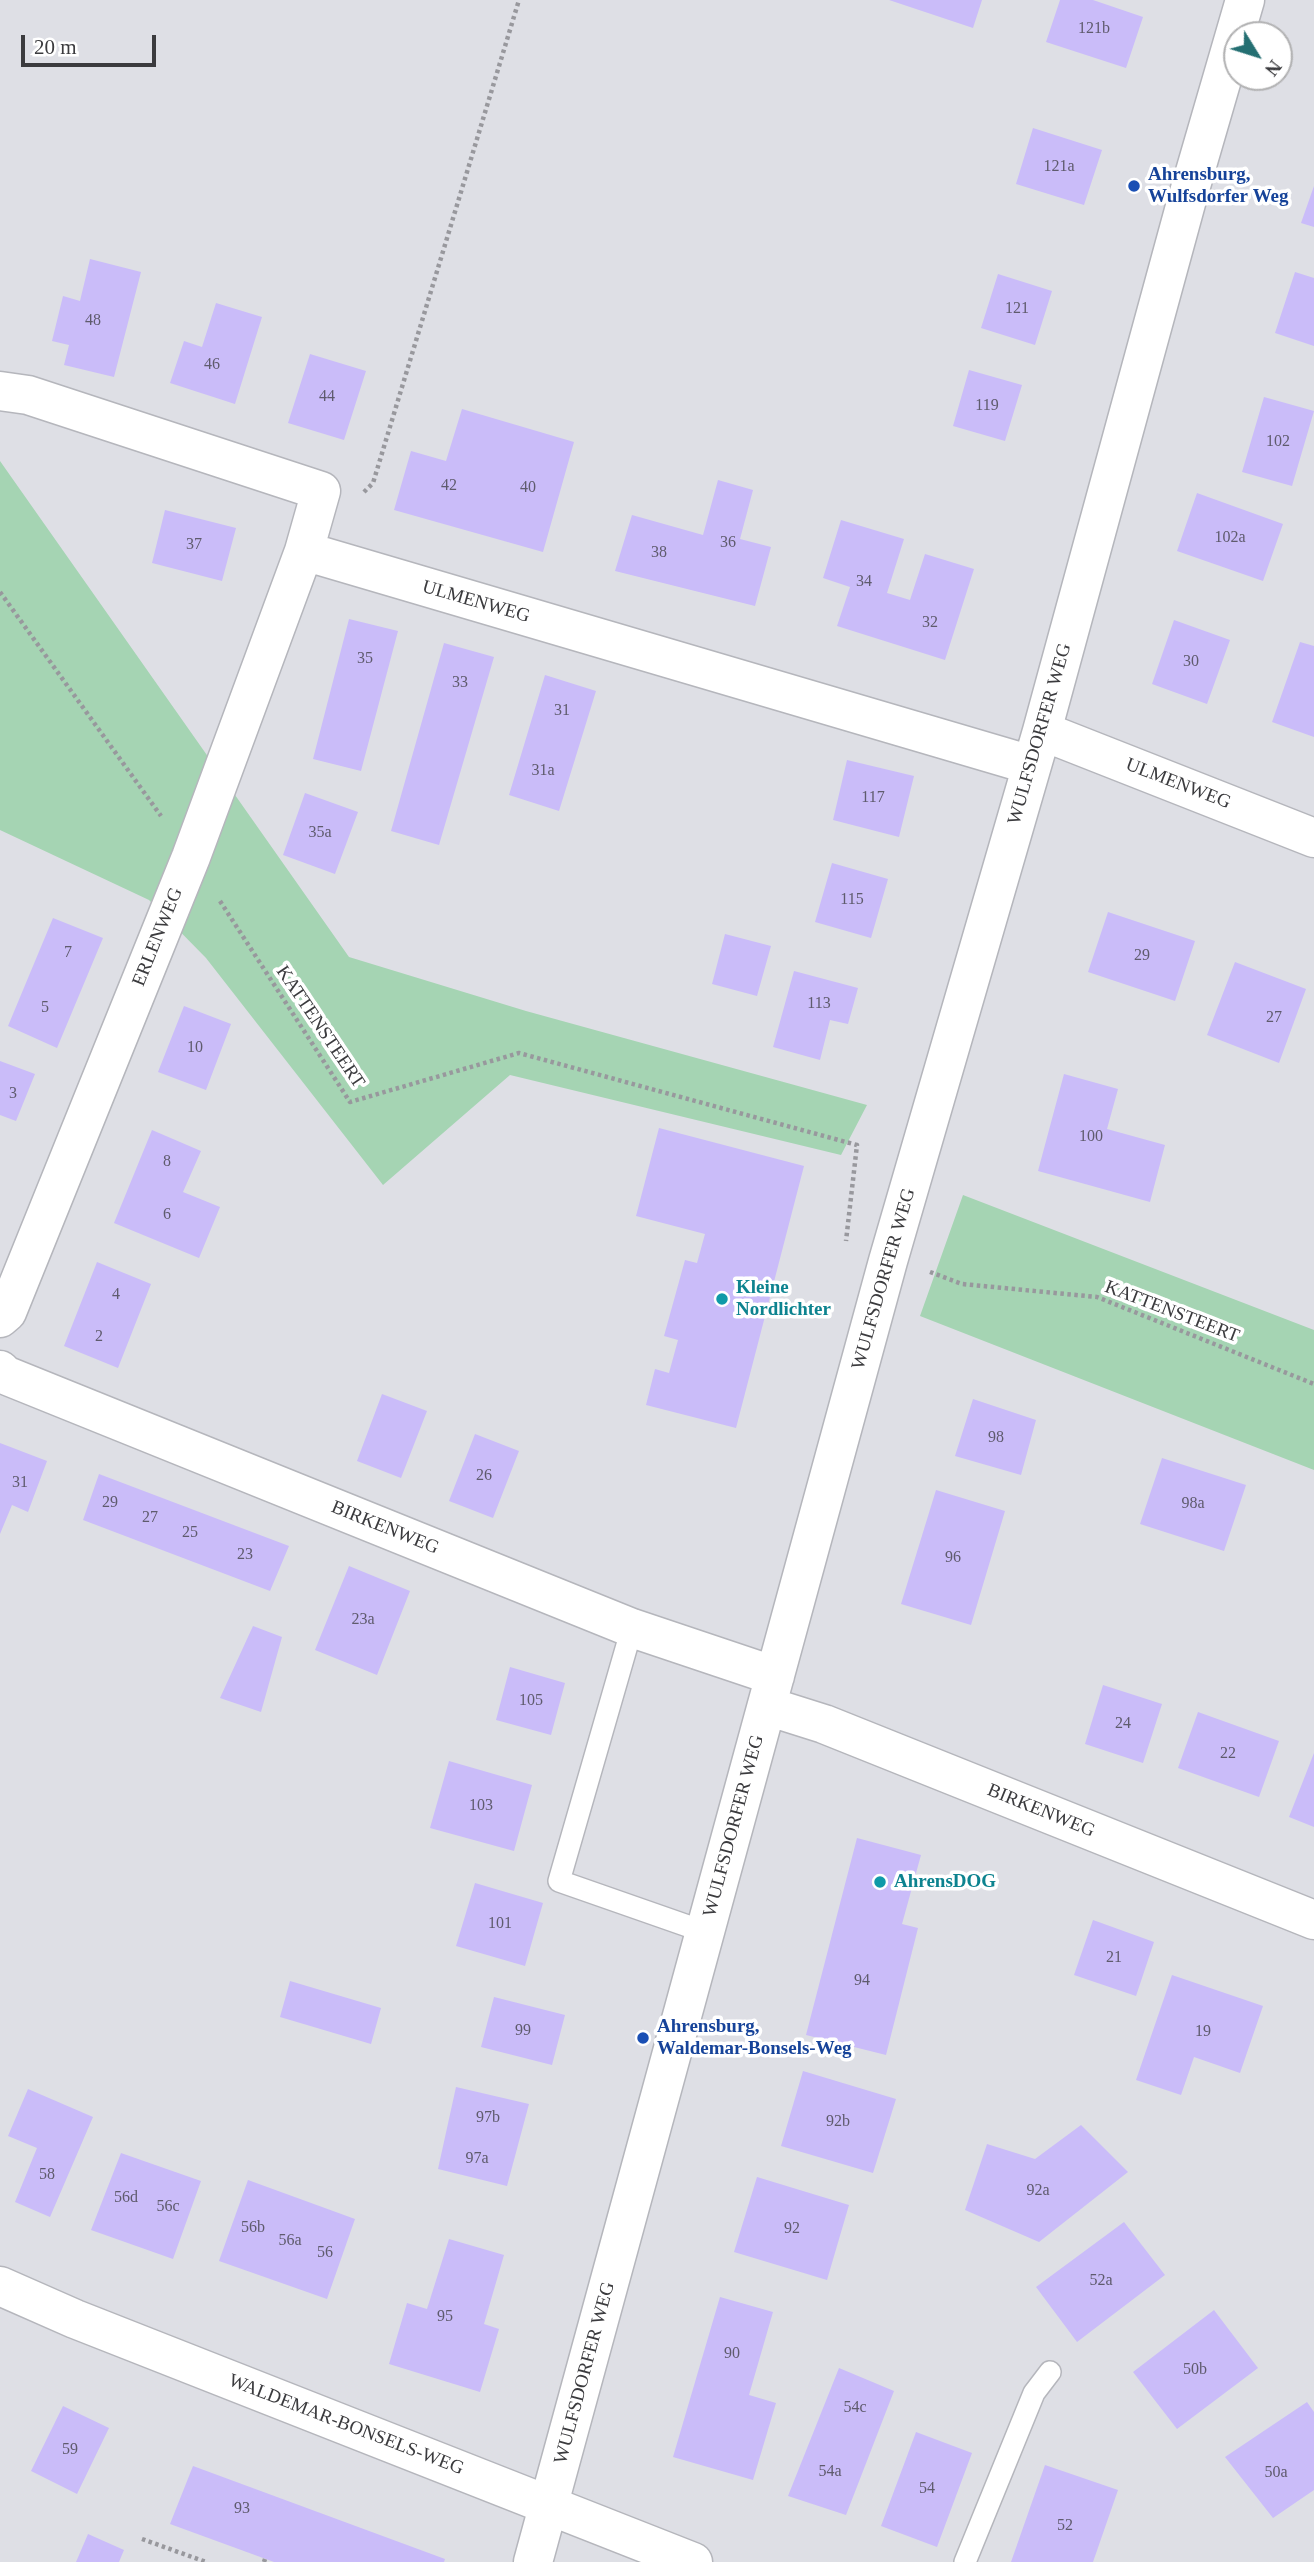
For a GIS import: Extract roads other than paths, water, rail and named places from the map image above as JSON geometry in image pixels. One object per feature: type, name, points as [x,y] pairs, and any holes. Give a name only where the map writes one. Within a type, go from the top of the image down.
[{"type":"street","name":"WULFSDORFER WEG","points":[[533,2562],[888,1261],[1036,748],[1186,203],[1245,0]]},
{"type":"street","points":[[0,391],[28,395],[321,491],[304,551]]},
{"type":"street","name":"ULMENWEG","points":[[304,551],[1036,748],[1314,838]]},
{"type":"street","name":"ERLENWEG","points":[[0,1318],[7,1312],[191,857],[304,551]]},
{"type":"street","name":"BIRKENWEG","points":[[0,1370],[18,1380],[632,1628],[771,1691],[824,1724],[1314,1920]]},
{"type":"street","name":"WALDEMAR-BONSELS-WEG","points":[[0,2286],[75,2319],[693,2562]]},
{"type":"lane","points":[[632,1628],[559,1881],[705,1932]]},
{"type":"lane","points":[[965,2562],[1034,2393],[1050,2372]]},
{"type":"place","name":"Ahrensburg, Wulfsdorfer Weg","points":[[1134,186]]},
{"type":"place","name":"Kleine Nordlichter","points":[[722,1299]]},
{"type":"place","name":"AhrensDOG","points":[[880,1882]]},
{"type":"place","name":"Ahrensburg, Waldemar-Bonsels-Weg","points":[[643,2038]]}]
